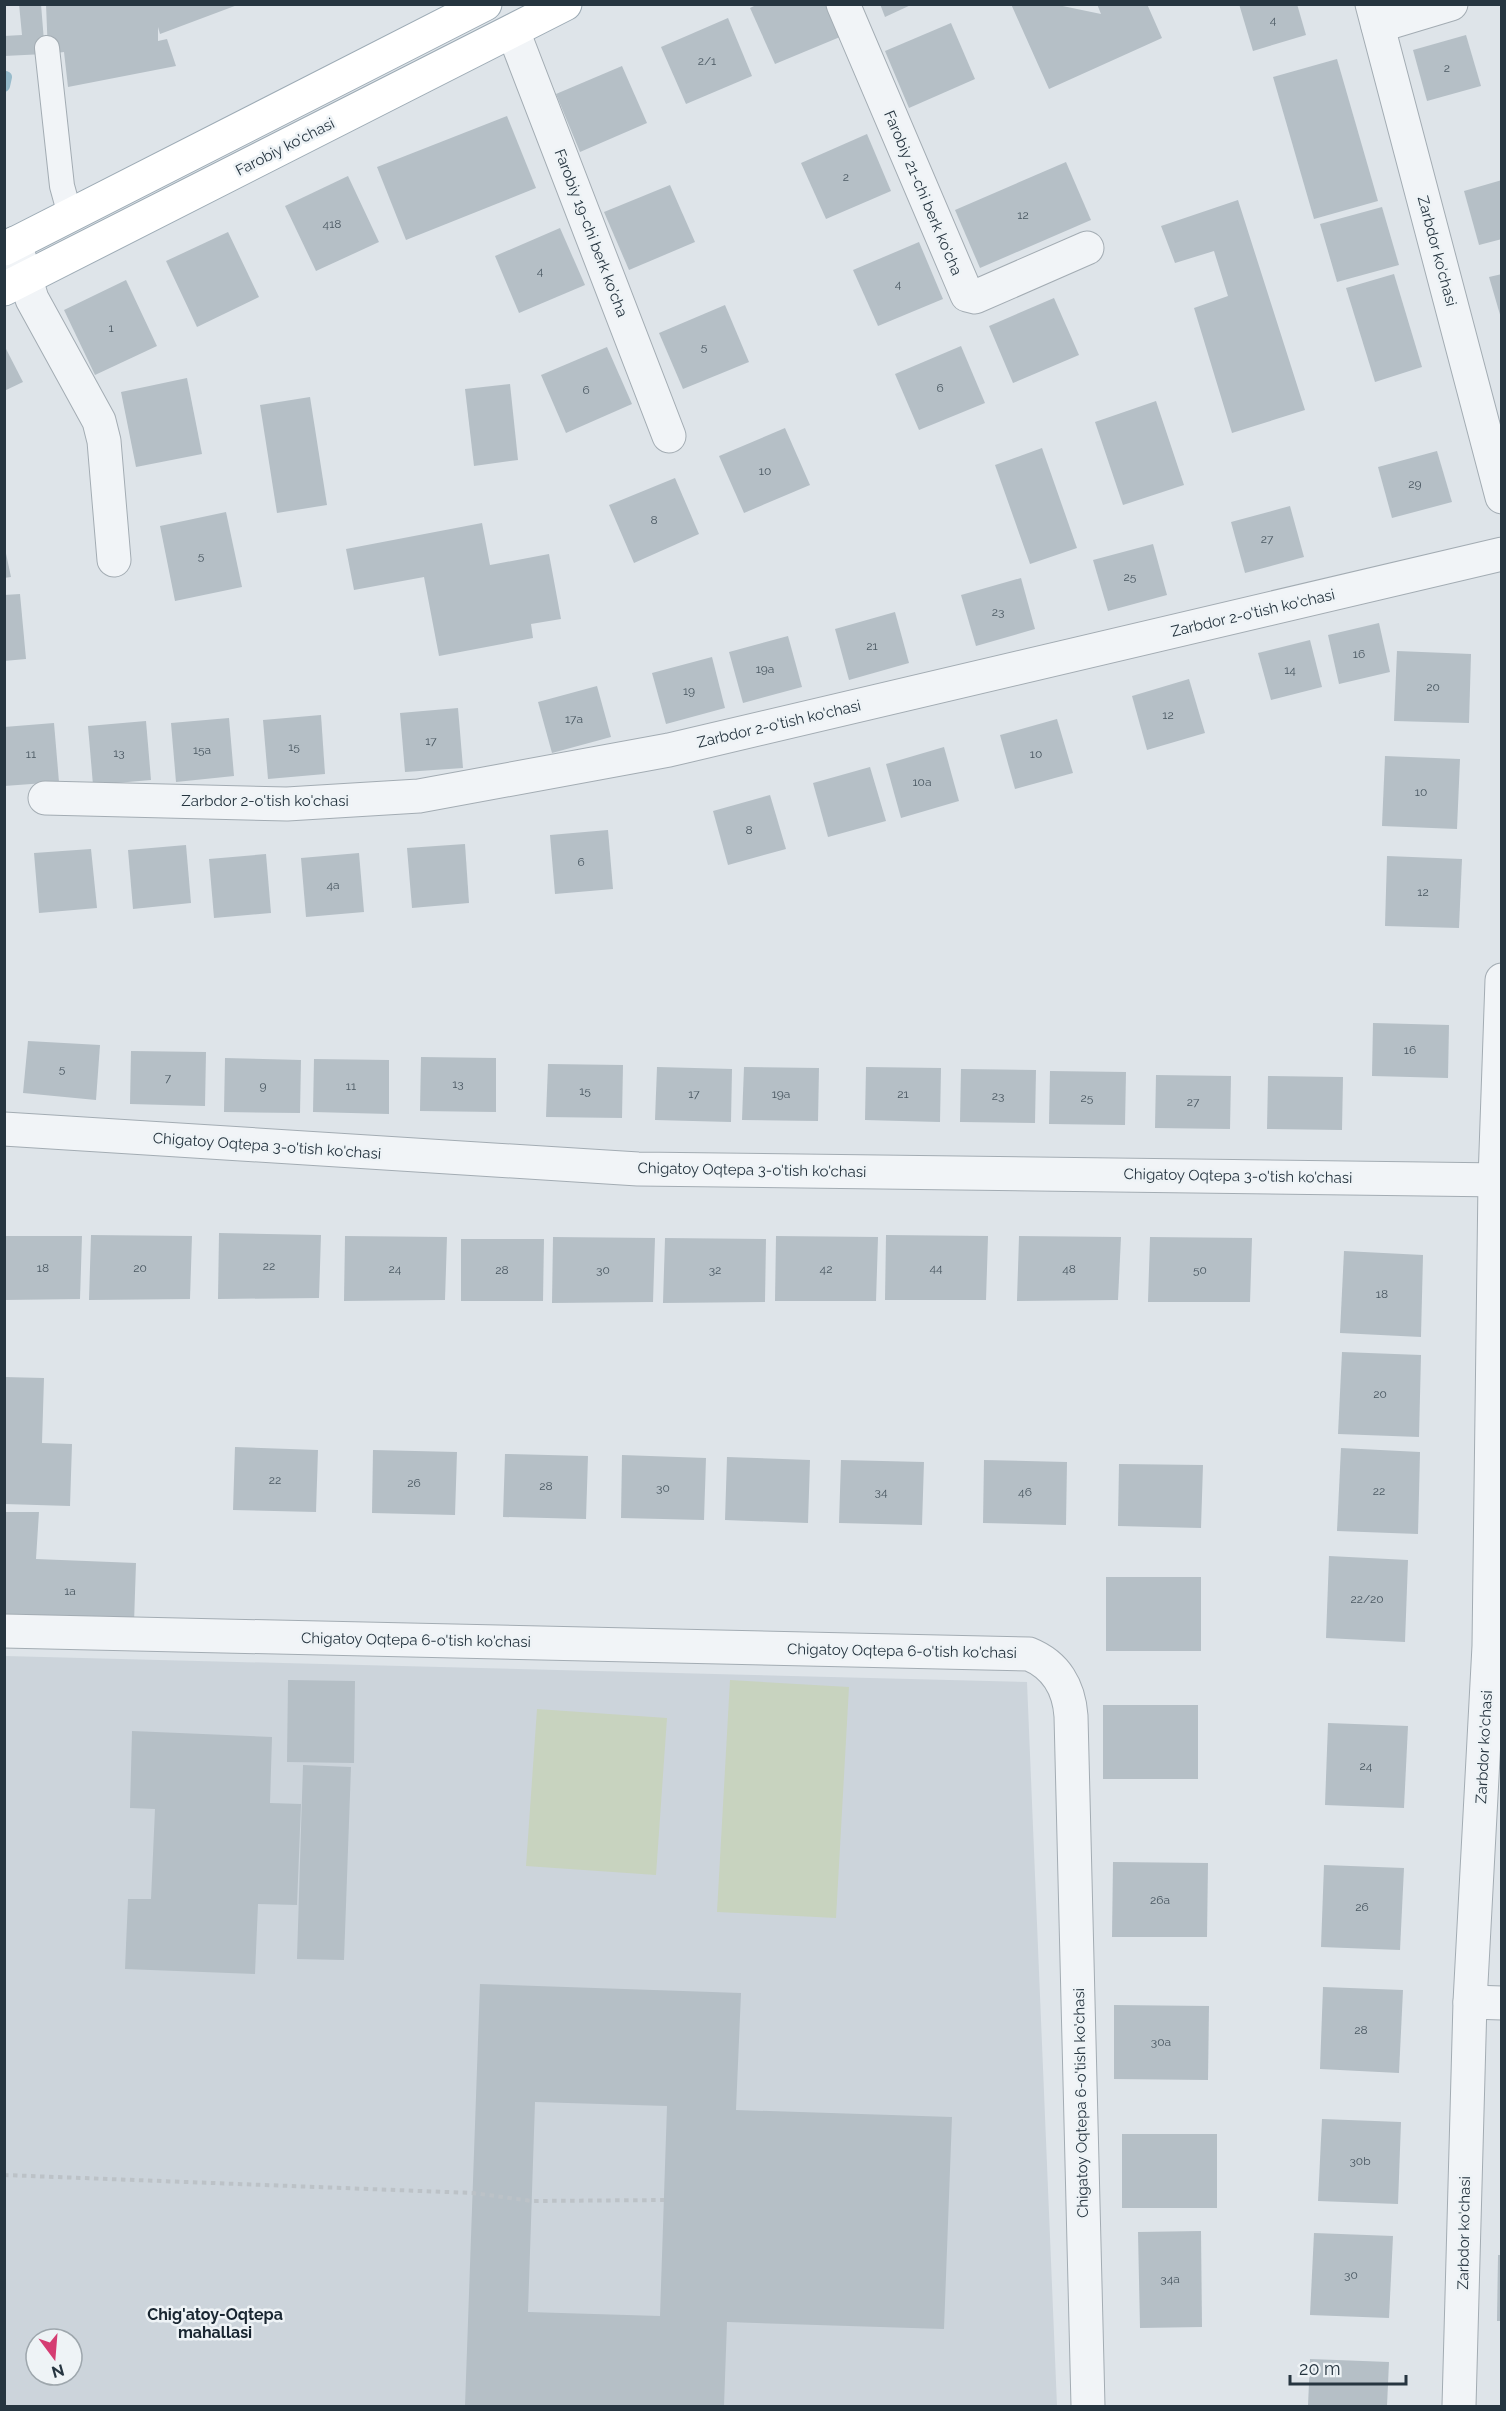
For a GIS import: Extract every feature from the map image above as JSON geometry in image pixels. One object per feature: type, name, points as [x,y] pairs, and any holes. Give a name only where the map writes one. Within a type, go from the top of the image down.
[{"type":"main road","points":[[10,246],[485,4]]},
{"type":"main road","name":"Farobiy ko'chasi","points":[[15,283],[565,4]]},
{"type":"street","name":"Farobiy 21-chi berk ko'cha","points":[[843,4],[967,295],[975,297],[1087,248]]},
{"type":"street","points":[[1375,15],[1451,4]]},
{"type":"street","name":"Zarbdor ko'chasi","points":[[1375,15],[1502,497]]},
{"type":"street","name":"Farobiy 19-chi berk ko'cha","points":[[513,31],[669,436]]},
{"type":"street","points":[[10,246],[15,283],[32,299],[99,421],[104,441],[114,560]]},
{"type":"street","name":"Zarbdor 2-o'tish ko'chasi","points":[[45,798],[287,804],[419,796],[669,750],[1502,554]]},
{"type":"street","name":"Zarbdor ko'chasi","points":[[1459,2406],[1470,2002],[1495,1646],[1498,1180],[1502,980]]},
{"type":"street","name":"Chigatoy Oqtepa 3-o'tish ko'chasi","points":[[4,1130],[638,1169],[1498,1180]]},
{"type":"street","name":"Chigatoy Oqtepa 6-o'tish ko'chasi","points":[[4,1631],[1029,1654],[1040,1658],[1060,1678],[1068,1695],[1071,1716],[1088,2406]]},
{"type":"street","points":[[1470,2002],[1502,2003]]},
{"type":"lane","points":[[47,48],[62,186],[70,215]]},
{"type":"path","points":[[4,2175],[473,2193],[532,2201],[664,2200]]},
{"type":"shaded area","points":[[5,1656],[1027,1682],[1057,2406],[5,2406]]},
{"type":"green space","points":[[730,1680],[849,1687],[836,1918],[717,1912]]},
{"type":"green space","points":[[537,1709],[667,1718],[656,1875],[526,1866]]},
{"type":"building","points":[[19,4],[41,4],[45,54],[4,56],[4,36],[22,35]]},
{"type":"building","points":[[46,4],[240,4],[160,34],[158,27],[158,41],[167,39],[176,66],[68,87],[64,52],[48,54]]},
{"type":"building","points":[[758,4],[827,4],[840,37],[775,64],[750,8]]},
{"type":"building","points":[[880,4],[913,4],[885,17]]},
{"type":"building","points":[[1011,4],[1053,4],[1101,14],[1097,4],[1147,4],[1162,38],[1049,89]]},
{"type":"building","points":[[1239,4],[1297,4],[1306,35],[1253,51]]},
{"type":"building","points":[[728,18],[752,76],[686,104],[661,47]]},
{"type":"building","points":[[951,23],[975,79],[909,108],[885,51]]},
{"type":"building","points":[[1466,35],[1481,86],[1427,101],[1413,50]]},
{"type":"building","points":[[1337,59],[1378,201],[1314,219],[1273,77]]},
{"type":"building","points":[[622,66],[647,123],[580,152],[556,94]]},
{"type":"building","points":[[507,116],[536,188],[406,240],[377,167]]},
{"type":"building","points":[[867,134],[891,191],[826,219],[801,163]]},
{"type":"building","points":[[1066,162],[1091,220],[980,268],[955,210]]},
{"type":"building","points":[[348,176],[379,242],[316,271],[285,206]]},
{"type":"building","points":[[1502,180],[1502,239],[1479,245],[1464,191]]},
{"type":"building","points":[[670,185],[695,242],[629,270],[604,212]]},
{"type":"building","points":[[1238,200],[1305,410],[1232,433],[1194,308],[1228,296],[1214,251],[1175,263],[1161,226]]},
{"type":"building","points":[[1382,207],[1399,265],[1337,282],[1320,224]]},
{"type":"building","points":[[560,228],[585,285],[519,313],[495,256]]},
{"type":"building","points":[[228,232],[259,297],[197,327],[166,261]]},
{"type":"building","points":[[919,242],[943,299],[878,326],[853,270]]},
{"type":"building","points":[[1394,274],[1422,367],[1375,382],[1346,288]]},
{"type":"building","points":[[1502,274],[1502,318],[1501,318],[1489,277]]},
{"type":"building","points":[[126,280],[157,346],[95,375],[64,310]]},
{"type":"building","points":[[1054,298],[1079,355],[1013,383],[989,326]]},
{"type":"building","points":[[725,305],[749,362],[683,389],[659,333]]},
{"type":"building","points":[[4,345],[23,382],[4,391]]},
{"type":"building","points":[[961,346],[985,403],[919,430],[895,374]]},
{"type":"building","points":[[607,347],[632,404],[566,433],[541,375]]},
{"type":"building","points":[[187,378],[202,454],[136,467],[121,392]]},
{"type":"building","points":[[510,384],[518,460],[474,466],[465,389]]},
{"type":"building","points":[[310,397],[327,505],[277,513],[260,405]]},
{"type":"building","points":[[1156,401],[1184,485],[1123,505],[1095,422]]},
{"type":"building","points":[[785,428],[810,485],[744,513],[719,456]]},
{"type":"building","points":[[1042,448],[1077,548],[1030,564],[995,465]]},
{"type":"building","points":[[1437,451],[1452,502],[1392,518],[1378,467]]},
{"type":"building","points":[[675,478],[699,534],[634,563],[609,505]]},
{"type":"building","points":[[1290,506],[1304,557],[1245,573],[1231,522]]},
{"type":"building","points":[[226,512],[242,587],[175,601],[160,526]]},
{"type":"building","points":[[482,523],[490,565],[549,554],[561,619],[531,624],[533,638],[439,656],[424,577],[354,590],[346,549]]},
{"type":"building","points":[[4,544],[11,577],[4,578]]},
{"type":"building","points":[[1153,544],[1167,595],[1108,611],[1093,560]]},
{"type":"building","points":[[1021,578],[1035,629],[976,646],[961,595]]},
{"type":"building","points":[[20,594],[26,659],[4,661],[4,595]]},
{"type":"building","points":[[895,612],[909,663],[849,680],[835,629]]},
{"type":"building","points":[[1379,623],[1390,672],[1339,684],[1328,635]]},
{"type":"building","points":[[788,636],[802,687],[743,703],[729,652]]},
{"type":"building","points":[[1310,640],[1322,687],[1271,700],[1258,653]]},
{"type":"building","points":[[1397,651],[1471,654],[1469,723],[1394,721]]},
{"type":"building","points":[[712,657],[725,708],[666,724],[652,673]]},
{"type":"building","points":[[1189,679],[1205,733],[1147,750],[1132,696]]},
{"type":"building","points":[[597,686],[611,737],[552,753],[538,702]]},
{"type":"building","points":[[458,708],[463,768],[405,772],[400,713]]},
{"type":"building","points":[[321,715],[325,774],[268,779],[263,720]]},
{"type":"building","points":[[229,718],[234,776],[176,782],[171,723]]},
{"type":"building","points":[[1057,719],[1073,773],[1015,789],[1000,735]]},
{"type":"building","points":[[146,721],[151,780],[93,785],[88,726]]},
{"type":"building","points":[[54,723],[59,782],[4,786],[4,727]]},
{"type":"building","points":[[944,747],[959,801],[901,818],[886,764]]},
{"type":"building","points":[[1385,756],[1460,759],[1457,829],[1382,826]]},
{"type":"building","points":[[870,767],[886,821],[828,837],[813,783]]},
{"type":"building","points":[[770,795],[786,849],[728,865],[713,811]]},
{"type":"building","points":[[608,830],[613,889],[555,894],[550,835]]},
{"type":"building","points":[[465,844],[469,903],[412,908],[407,848]]},
{"type":"building","points":[[186,845],[191,903],[133,909],[128,850]]},
{"type":"building","points":[[91,849],[97,908],[39,913],[34,853]]},
{"type":"building","points":[[359,853],[364,912],[306,917],[301,858]]},
{"type":"building","points":[[266,854],[271,913],[214,918],[209,859]]},
{"type":"building","points":[[1387,856],[1462,859],[1459,928],[1385,926]]},
{"type":"building","points":[[1373,1023],[1449,1025],[1448,1078],[1372,1076]]},
{"type":"building","points":[[28,1041],[100,1045],[96,1100],[23,1093]]},
{"type":"building","points":[[131,1051],[206,1052],[205,1106],[130,1104]]},
{"type":"building","points":[[421,1057],[496,1058],[496,1112],[420,1111]]},
{"type":"building","points":[[225,1058],[301,1060],[300,1113],[224,1112]]},
{"type":"building","points":[[314,1059],[389,1060],[389,1114],[313,1112]]},
{"type":"building","points":[[548,1064],[623,1065],[622,1118],[546,1117]]},
{"type":"building","points":[[657,1067],[732,1069],[731,1122],[655,1120]]},
{"type":"building","points":[[744,1067],[819,1068],[818,1121],[742,1120]]},
{"type":"building","points":[[866,1067],[941,1068],[940,1122],[865,1120]]},
{"type":"building","points":[[961,1069],[1036,1070],[1035,1123],[960,1122]]},
{"type":"building","points":[[1050,1071],[1126,1072],[1125,1125],[1049,1124]]},
{"type":"building","points":[[1156,1075],[1231,1076],[1230,1129],[1155,1128]]},
{"type":"building","points":[[1268,1076],[1343,1077],[1342,1130],[1267,1129]]},
{"type":"building","points":[[219,1233],[321,1235],[319,1298],[218,1299]]},
{"type":"building","points":[[91,1235],[192,1236],[190,1299],[89,1300]]},
{"type":"building","points":[[886,1235],[988,1236],[986,1300],[885,1300]]},
{"type":"building","points":[[4,1236],[82,1236],[80,1299],[4,1300]]},
{"type":"building","points":[[345,1236],[447,1237],[445,1300],[344,1301]]},
{"type":"building","points":[[776,1236],[878,1237],[876,1301],[775,1301]]},
{"type":"building","points":[[1019,1236],[1121,1237],[1118,1300],[1017,1301]]},
{"type":"building","points":[[553,1237],[655,1238],[653,1302],[552,1303]]},
{"type":"building","points":[[1150,1237],[1252,1238],[1250,1302],[1148,1302]]},
{"type":"building","points":[[665,1238],[766,1239],[765,1302],[663,1303]]},
{"type":"building","points":[[461,1239],[544,1239],[543,1301],[461,1301]]},
{"type":"building","points":[[1344,1251],[1423,1255],[1421,1337],[1340,1333]]},
{"type":"building","points":[[1342,1352],[1421,1355],[1419,1437],[1338,1434]]},
{"type":"building","points":[[4,1377],[44,1378],[42,1443],[72,1444],[70,1506],[4,1504]]},
{"type":"building","points":[[235,1447],[318,1450],[316,1512],[233,1510]]},
{"type":"building","points":[[1341,1448],[1420,1452],[1418,1534],[1337,1531]]},
{"type":"building","points":[[373,1450],[457,1452],[455,1515],[372,1513]]},
{"type":"building","points":[[505,1454],[588,1456],[586,1519],[503,1517]]},
{"type":"building","points":[[622,1455],[706,1458],[704,1520],[621,1518]]},
{"type":"building","points":[[727,1457],[810,1460],[808,1523],[725,1520]]},
{"type":"building","points":[[841,1460],[924,1462],[922,1525],[839,1523]]},
{"type":"building","points":[[984,1460],[1067,1462],[1066,1525],[983,1523]]},
{"type":"building","points":[[1119,1464],[1203,1465],[1201,1528],[1118,1526]]},
{"type":"building","points":[[4,1512],[39,1512],[36,1559],[136,1563],[134,1623],[4,1618]]},
{"type":"building","points":[[1329,1556],[1408,1560],[1405,1642],[1326,1638]]},
{"type":"building","points":[[1106,1577],[1201,1577],[1201,1651],[1106,1651]]},
{"type":"building","points":[[288,1680],[355,1681],[354,1763],[287,1762]]},
{"type":"building","points":[[1103,1705],[1198,1705],[1198,1779],[1103,1779]]},
{"type":"building","points":[[1328,1723],[1408,1726],[1404,1808],[1325,1805]]},
{"type":"building","points":[[132,1731],[272,1737],[270,1803],[301,1804],[297,1905],[258,1904],[255,1974],[125,1969],[128,1899],[151,1899],[155,1809],[130,1808]]},
{"type":"building","points":[[303,1765],[351,1767],[344,1960],[297,1959]]},
{"type":"building","points":[[1113,1862],[1208,1863],[1207,1937],[1112,1937]]},
{"type":"building","points":[[1324,1865],[1404,1868],[1400,1950],[1321,1947]]},
{"type":"building","points":[[480,1984],[741,1993],[736,2110],[952,2117],[944,2329],[727,2322],[724,2406],[465,2406]],"holes":[[[535,2102],[667,2106],[660,2316],[528,2312]]]},
{"type":"building","points":[[1323,1987],[1403,1990],[1399,2073],[1320,2069]]},
{"type":"building","points":[[1114,2005],[1209,2006],[1208,2080],[1114,2079]]},
{"type":"building","points":[[1322,2119],[1401,2122],[1398,2204],[1318,2201]]},
{"type":"building","points":[[1122,2134],[1217,2134],[1217,2208],[1122,2208]]},
{"type":"building","points":[[1201,2231],[1202,2327],[1140,2328],[1138,2232]]},
{"type":"building","points":[[1314,2233],[1393,2236],[1389,2318],[1310,2315]]},
{"type":"building","points":[[1498,2255],[1502,2255],[1502,2321],[1497,2321]]},
{"type":"building","points":[[1310,2359],[1389,2362],[1387,2406],[1308,2406]]},
{"type":"waterway","points":[[4,86],[6,77]]},
{"type":"district","name":"Chig'atoy-Oqtepa mahallasi","points":[[215,2323]]}]
